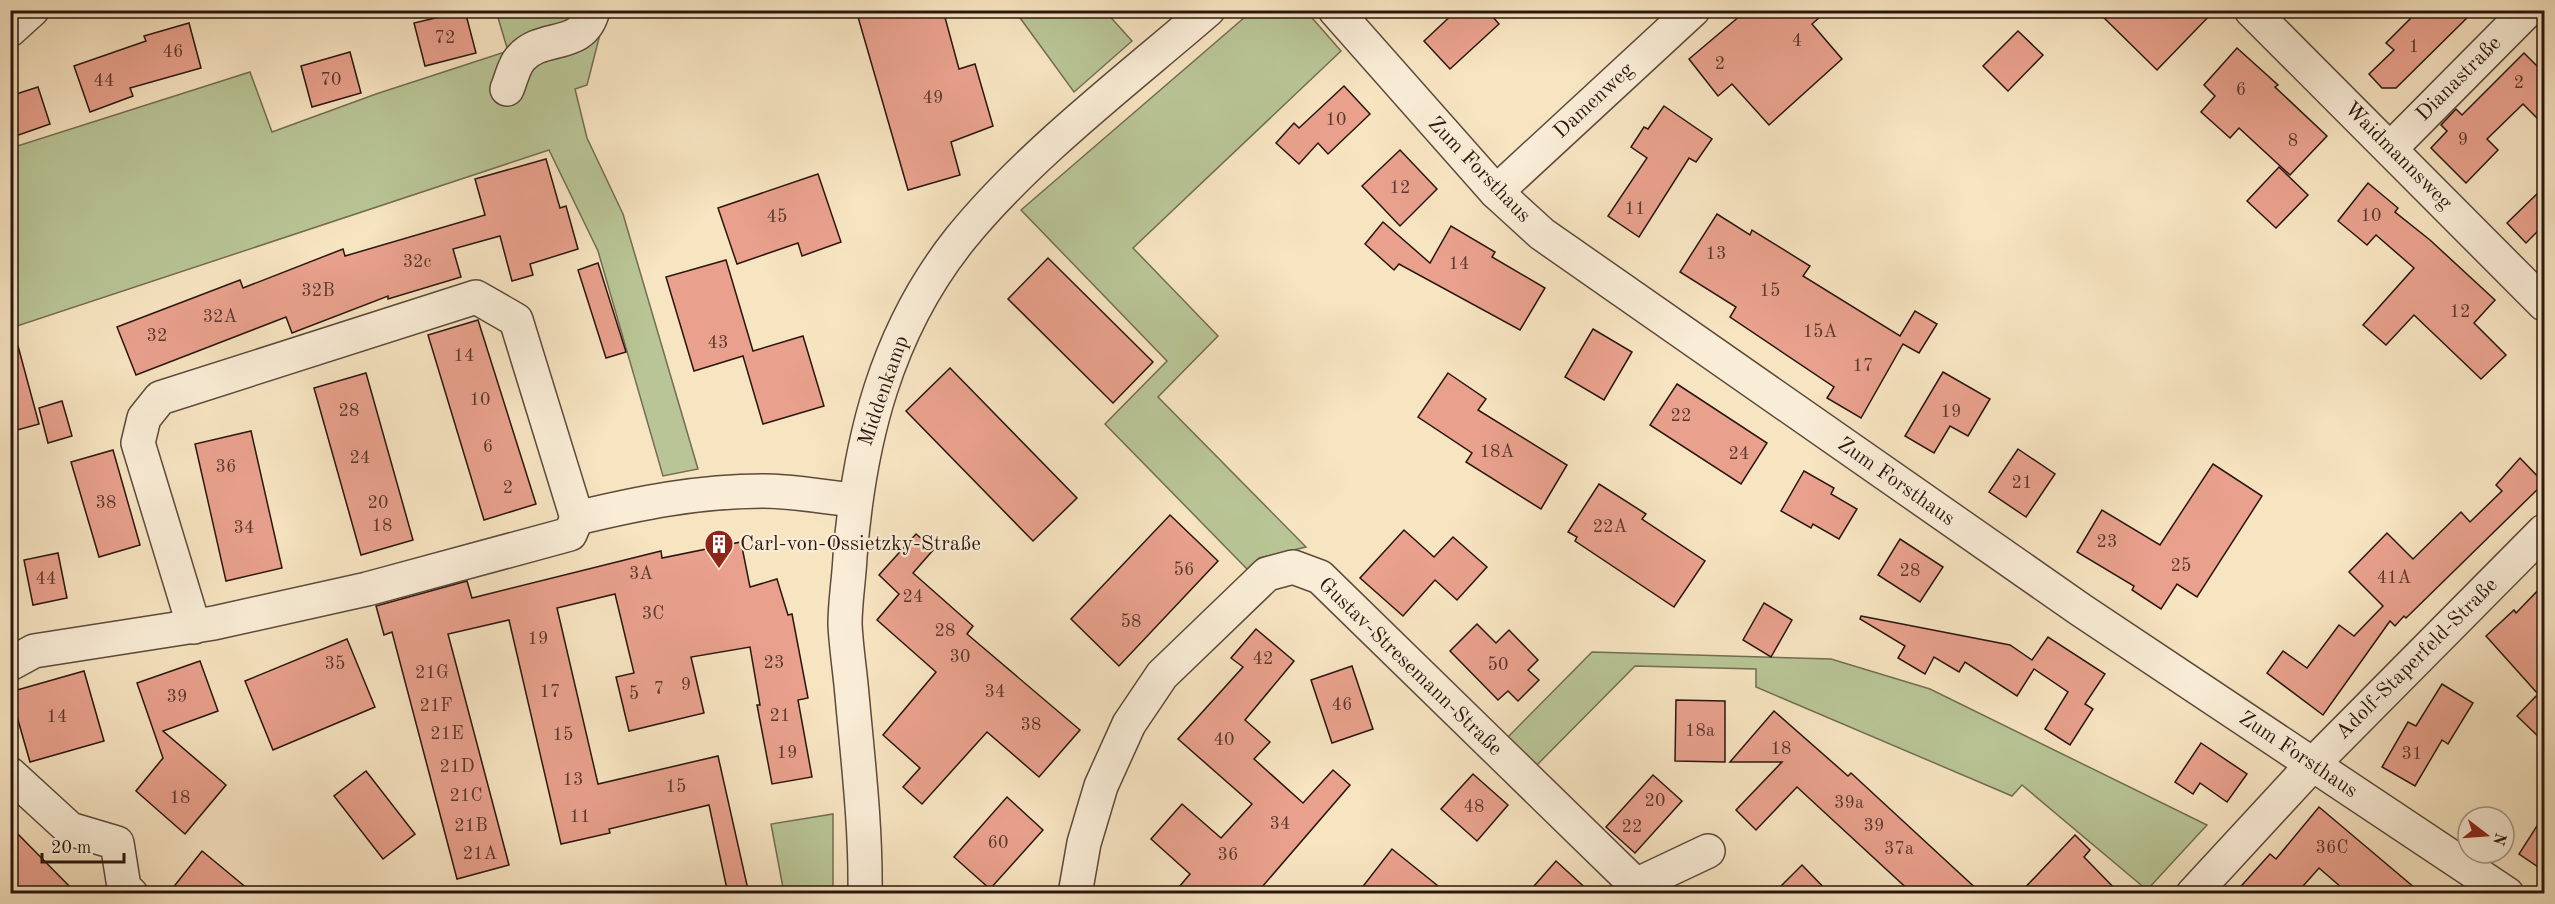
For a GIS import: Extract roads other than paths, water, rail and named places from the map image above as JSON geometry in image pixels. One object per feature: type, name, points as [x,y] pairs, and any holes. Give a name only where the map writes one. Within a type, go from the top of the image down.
[{"type":"street","points":[[10,30],[32,10]]},
{"type":"street","points":[[507,89],[520,58],[531,49],[579,34],[590,22],[593,10]]},
{"type":"street","name":"Middenkamp","points":[[865,894],[862,800],[845,623],[855,500],[863,450],[885,375],[916,304],[960,239],[1011,184],[1080,119],[1208,10]]},
{"type":"street","name":"Zum Forsthaus","points":[[1335,10],[1496,192],[1542,234],[1642,307],[2081,610],[2507,894]]},
{"type":"street","name":"Damenweg","points":[[1496,192],[1693,10]]},
{"type":"street","name":"Waidmannsweg","points":[[2251,10],[2544,304]]},
{"type":"street","name":"Dianastraße","points":[[2391,148],[2528,10]]},
{"type":"street","points":[[10,664],[34,651],[194,627],[368,589],[570,534],[577,518],[516,320],[476,297],[160,398],[144,418],[138,443],[194,627]]},
{"type":"street","points":[[577,518],[634,504],[691,495],[765,491],[855,500]]},
{"type":"street","name":"Adolf-Staperfeld-Straße","points":[[2193,894],[2312,765],[2544,531]]},
{"type":"street","name":"Gustav-Stresemann-Straße","points":[[1075,894],[1084,843],[1101,786],[1129,724],[1162,675],[1266,574],[1293,567],[1320,577],[1632,889],[1708,851]]},
{"type":"street","points":[[10,774],[70,829],[117,843],[124,886],[131,894]]},
{"type":"place","name":"Carl-von-Ossietzky-Straße","points":[[719,570]]}]
